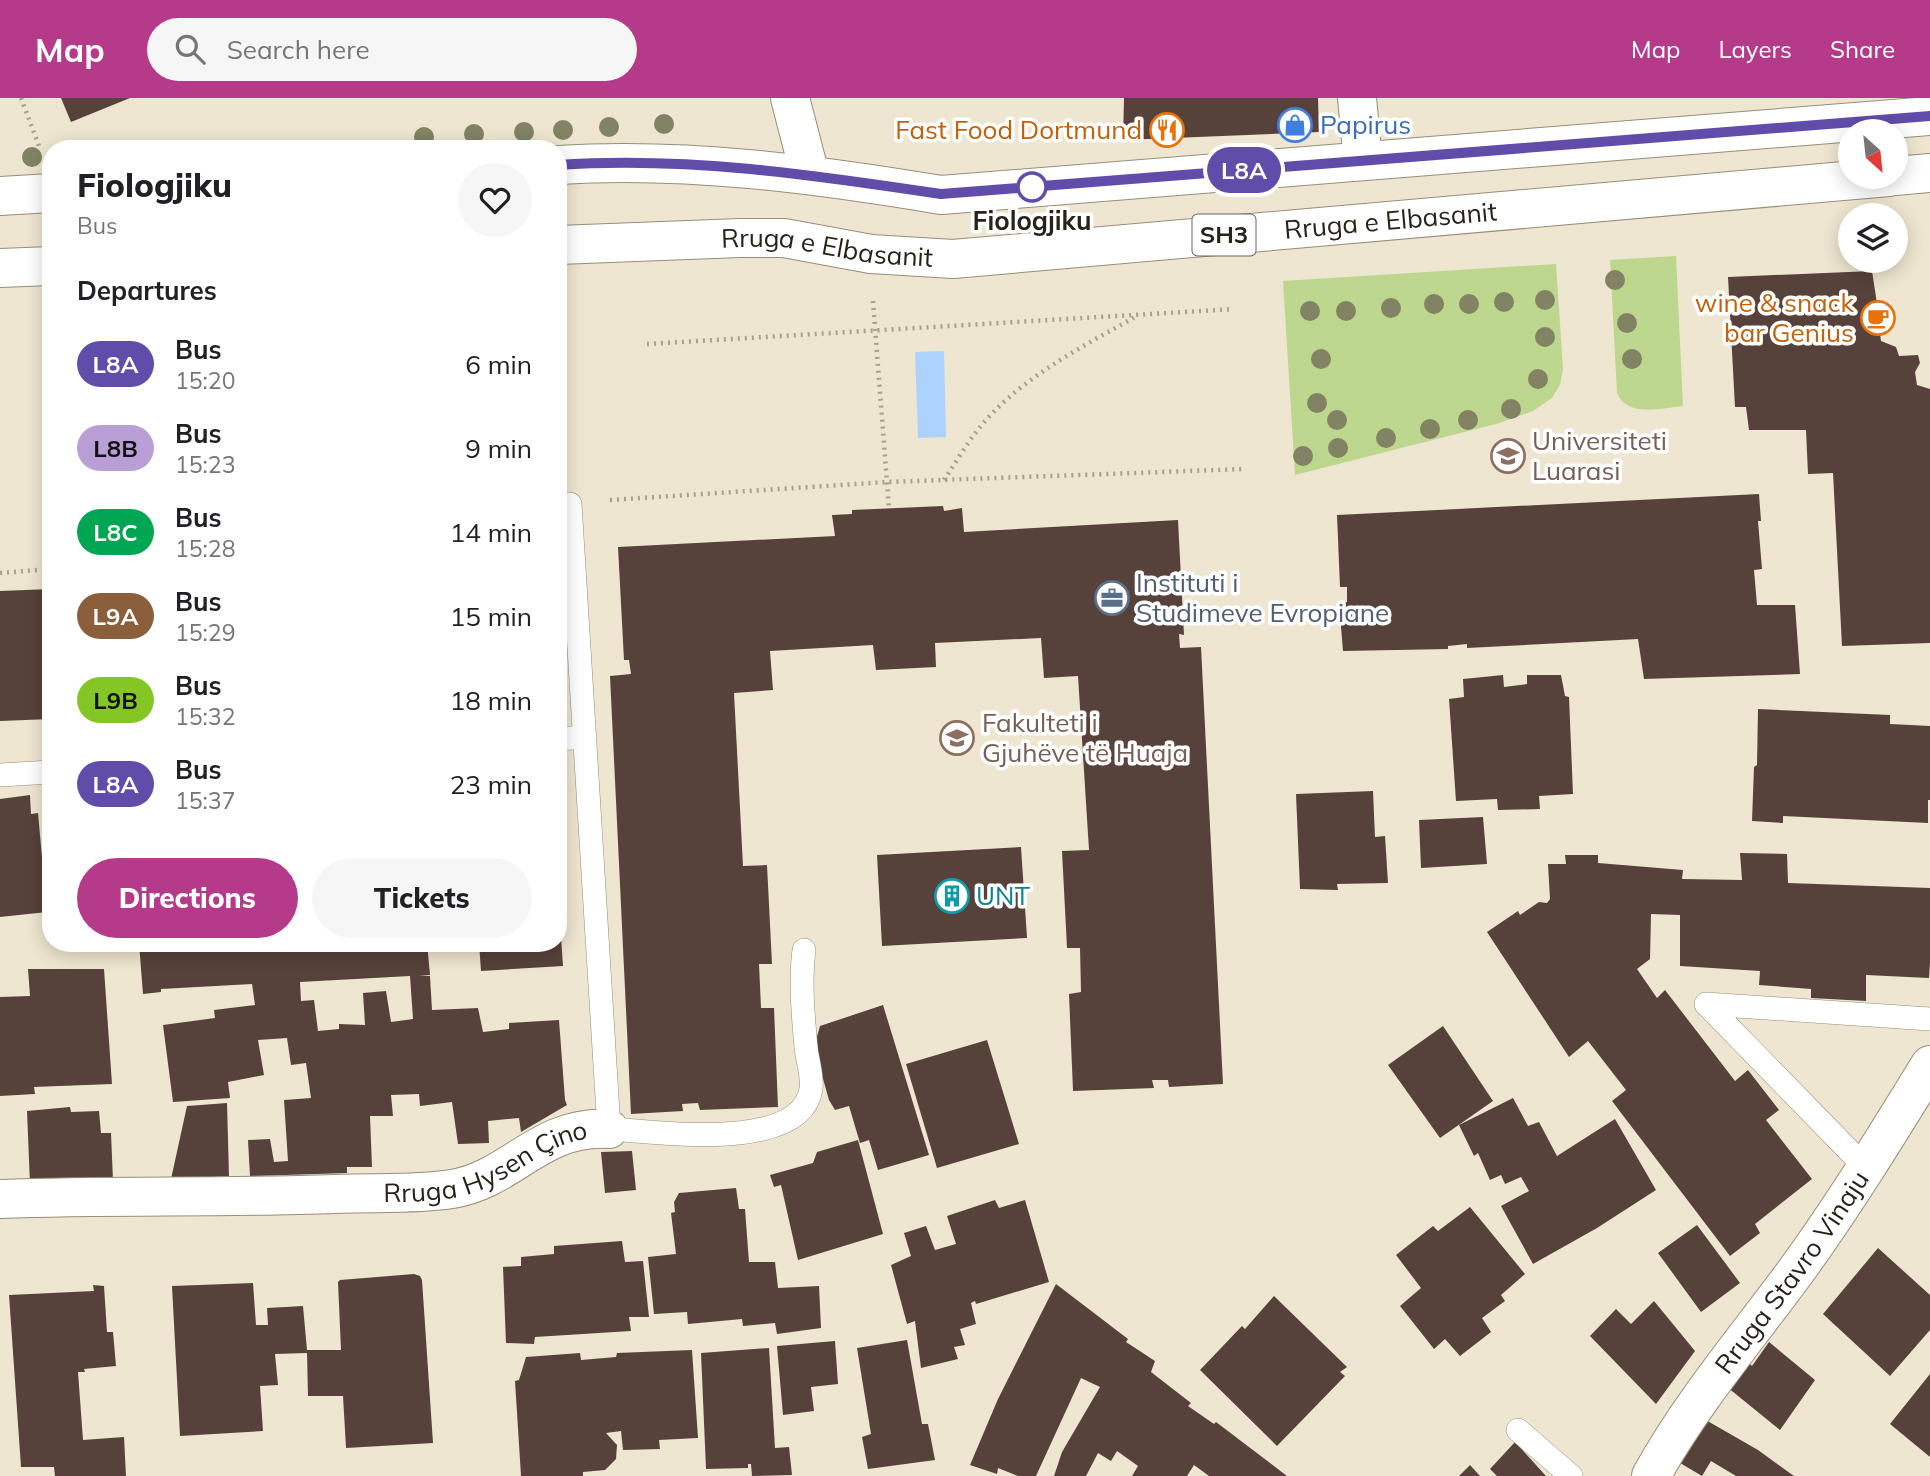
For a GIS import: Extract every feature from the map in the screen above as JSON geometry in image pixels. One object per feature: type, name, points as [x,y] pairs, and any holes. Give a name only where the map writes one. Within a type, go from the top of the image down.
[{"type":"main road","points":[[790,98],[810,175]]},
{"type":"main road","points":[[1357,98],[1363,161]]},
{"type":"main road","points":[[567,164],[596,162],[707,166],[810,175],[941,194],[1930,116]]},
{"type":"main road","points":[[1908,175],[1930,173]]},
{"type":"main road","name":"Rruga e Elbasanit","points":[[567,245],[740,237],[784,238],[871,254],[953,259],[1838,181]]},
{"type":"main road","points":[[0,196],[42,194]]},
{"type":"main road","points":[[0,268],[42,266]]},
{"type":"main road","name":"Rruga Stavro Vinaju","points":[[1651,1476],[1704,1390],[1807,1255],[1867,1169],[1930,1065]]},
{"type":"main road","name":"Rruga Hysen Çino","points":[[0,1199],[424,1192],[455,1188],[491,1175],[559,1135],[608,1129]]},
{"type":"lane","points":[[570,504],[608,1129]]},
{"type":"lane","points":[[567,738],[585,737]]},
{"type":"lane","points":[[0,775],[42,773]]},
{"type":"lane","name":"Rruga Hysen Çino","points":[[608,1129],[716,1135],[773,1127],[798,1112],[806,1103],[811,1087],[804,1027],[804,950]]},
{"type":"lane","points":[[1867,1169],[1706,1004],[1930,1019]]},
{"type":"lane","points":[[1518,1430],[1571,1476]]},
{"type":"path","points":[[21,98],[42,155]]},
{"type":"path","points":[[871,254],[889,509]]},
{"type":"path","points":[[647,344],[1234,309]]},
{"type":"path","points":[[944,481],[977,429],[1015,392],[1078,349],[1139,315]]},
{"type":"path","points":[[570,504],[887,482],[1242,469]]},
{"type":"path","points":[[0,573],[42,570]]},
{"type":"green space","points":[[1676,256],[1683,406],[1637,409],[1622,401],[1617,393],[1610,260]]},
{"type":"green space","points":[[1556,264],[1563,369],[1560,385],[1552,398],[1533,411],[1496,424],[1295,475],[1283,281]]},
{"type":"water","points":[[944,351],[946,437],[918,438],[915,352]]},
{"type":"building","points":[[61,98],[130,98],[71,122]]},
{"type":"building","points":[[1124,98],[1318,98],[1319,132],[1123,140]]},
{"type":"building","points":[[1872,273],[1878,310],[1882,310],[1884,326],[1879,327],[1881,341],[1896,347],[1899,356],[1918,355],[1920,363],[1915,372],[1917,385],[1930,389],[1930,643],[1842,646],[1833,473],[1808,474],[1806,430],[1749,430],[1746,407],[1735,407],[1728,277]]},
{"type":"building","points":[[1759,494],[1762,569],[1754,570],[1757,605],[1795,605],[1800,674],[1644,679],[1638,639],[1467,648],[1467,644],[1448,646],[1448,649],[1343,651],[1339,603],[1347,602],[1347,587],[1340,587],[1337,515]]},
{"type":"building","points":[[943,506],[944,511],[962,508],[964,532],[1178,520],[1184,635],[1179,634],[1180,648],[1201,647],[1223,1084],[1169,1087],[1168,1080],[1152,1080],[1154,1088],[1073,1091],[1069,994],[1081,992],[1080,948],[1067,948],[1062,851],[1089,850],[1078,676],[1044,678],[1041,638],[935,643],[936,667],[876,670],[873,645],[770,651],[773,690],[734,693],[743,866],[767,865],[772,964],[759,964],[761,1008],[774,1008],[778,1107],[700,1110],[698,1103],[682,1104],[683,1111],[631,1114],[610,676],[631,674],[629,660],[624,660],[618,547],[835,536],[832,515],[852,514],[852,510]]},
{"type":"building","points":[[42,589],[42,719],[0,721],[0,591]]},
{"type":"building","points":[[1503,675],[1504,687],[1527,684],[1527,675],[1561,675],[1565,696],[1569,697],[1573,794],[1539,796],[1540,809],[1498,810],[1497,799],[1456,801],[1449,699],[1464,697],[1463,679]]},
{"type":"building","points":[[1758,709],[1890,715],[1890,724],[1930,726],[1928,823],[1783,816],[1783,823],[1752,821]]},
{"type":"building","points":[[1373,791],[1375,837],[1385,836],[1388,883],[1337,884],[1338,890],[1300,889],[1296,794]]},
{"type":"building","points":[[30,795],[31,814],[38,813],[42,857],[42,913],[0,917],[0,799]]},
{"type":"building","points":[[1483,817],[1487,864],[1421,868],[1419,820]]},
{"type":"building","name":"UNT","points":[[1021,847],[1027,938],[882,946],[877,855]]},
{"type":"building","points":[[1740,853],[1787,854],[1788,883],[1930,888],[1930,962],[1929,978],[1866,975],[1866,1001],[1811,998],[1811,989],[1759,985],[1760,971],[1680,966],[1680,915],[1651,914],[1650,959],[1637,969],[1657,998],[1665,990],[1735,1081],[1748,1070],[1779,1110],[1766,1120],[1812,1179],[1755,1224],[1760,1233],[1730,1256],[1612,1101],[1626,1090],[1588,1041],[1569,1057],[1487,932],[1518,911],[1520,915],[1539,902],[1547,903],[1550,899],[1548,864],[1566,864],[1565,855],[1598,855],[1598,863],[1683,870],[1682,879],[1742,880]]},
{"type":"building","points":[[140,952],[428,952],[430,975],[419,976],[430,976],[432,1010],[478,1008],[483,1032],[509,1029],[509,1023],[559,1020],[567,1105],[521,1132],[519,1118],[488,1121],[489,1143],[458,1144],[452,1102],[420,1106],[419,1094],[391,1095],[393,1116],[370,1116],[372,1167],[347,1167],[347,1173],[250,1176],[248,1140],[270,1139],[274,1162],[288,1161],[284,1100],[311,1098],[306,1063],[291,1065],[287,1038],[258,1040],[264,1075],[228,1082],[230,1098],[173,1102],[163,1025],[215,1018],[214,1010],[255,1005],[252,984],[161,989],[161,992],[143,994]],"holes":[[[410,976],[413,1019],[391,1022],[386,991],[363,993],[365,1025],[339,1024],[339,1029],[318,1031],[314,1000],[301,1001],[300,982]]]},
{"type":"building","points":[[480,952],[562,952],[563,966],[481,971]]},
{"type":"building","points":[[28,969],[104,969],[112,1084],[34,1087],[35,1094],[0,1096],[0,997],[30,996]]},
{"type":"building","points":[[883,1005],[929,1155],[878,1170],[869,1140],[860,1143],[849,1106],[835,1110],[829,1100],[814,1047],[820,1026]]},
{"type":"building","points":[[1443,1026],[1493,1101],[1440,1138],[1388,1065]]},
{"type":"building","points":[[987,1040],[1019,1144],[937,1168],[906,1064]]},
{"type":"building","points":[[1513,1098],[1528,1126],[1539,1122],[1557,1156],[1615,1119],[1656,1190],[1597,1228],[1533,1264],[1501,1206],[1529,1191],[1521,1177],[1505,1184],[1501,1175],[1490,1180],[1478,1153],[1474,1156],[1459,1125]]},
{"type":"building","points":[[227,1103],[229,1176],[171,1179],[187,1106]]},
{"type":"building","points":[[70,1107],[71,1112],[99,1111],[101,1133],[111,1133],[113,1181],[30,1184],[27,1111]]},
{"type":"building","points":[[858,1140],[883,1234],[798,1260],[781,1185],[774,1187],[770,1175],[813,1163],[817,1152]]},
{"type":"building","points":[[632,1151],[636,1190],[605,1193],[601,1152]]},
{"type":"building","points":[[736,1188],[739,1209],[745,1209],[749,1262],[775,1262],[778,1288],[819,1286],[821,1328],[777,1334],[775,1323],[743,1326],[742,1319],[688,1324],[687,1312],[654,1314],[648,1257],[676,1254],[671,1213],[675,1212],[674,1202],[679,1193]]},
{"type":"building","points":[[995,1200],[999,1208],[1025,1200],[1049,1282],[976,1304],[975,1301],[971,1303],[976,1324],[960,1329],[965,1345],[954,1347],[958,1359],[921,1368],[915,1321],[907,1324],[891,1265],[911,1256],[904,1233],[926,1226],[935,1250],[956,1244],[947,1216]]},
{"type":"building","points":[[1470,1207],[1525,1274],[1501,1295],[1505,1301],[1482,1318],[1491,1332],[1460,1356],[1445,1339],[1434,1349],[1400,1306],[1421,1288],[1396,1255],[1433,1226],[1438,1231]]},
{"type":"building","points":[[1697,1225],[1740,1283],[1701,1312],[1658,1253]]},
{"type":"building","points":[[622,1241],[625,1262],[643,1261],[649,1317],[629,1317],[631,1331],[535,1337],[534,1344],[506,1343],[503,1267],[521,1266],[521,1257],[554,1254],[554,1246]]},
{"type":"building","points":[[1878,1248],[1930,1295],[1930,1330],[1890,1376],[1823,1314]]},
{"type":"building","points":[[414,1274],[422,1280],[433,1443],[346,1448],[343,1396],[308,1396],[307,1353],[275,1354],[278,1385],[260,1386],[263,1431],[180,1436],[172,1286],[253,1283],[256,1325],[268,1325],[267,1308],[303,1306],[307,1350],[341,1350],[338,1282]]},
{"type":"building","points":[[1056,1284],[1128,1339],[1126,1342],[1155,1361],[1151,1372],[1191,1403],[1188,1406],[1214,1424],[1216,1422],[1287,1476],[1209,1476],[1194,1465],[1187,1476],[1132,1476],[1138,1466],[1117,1451],[1111,1461],[1098,1453],[1086,1476],[1054,1476],[1062,1452],[1100,1387],[1081,1378],[1036,1476],[1018,1476],[998,1468],[997,1474],[970,1465],[998,1399]]},
{"type":"building","points":[[93,1285],[104,1286],[107,1332],[113,1332],[116,1366],[78,1372],[83,1440],[124,1437],[126,1476],[55,1476],[54,1467],[21,1467],[9,1295],[94,1291]]},
{"type":"building","points":[[1274,1296],[1347,1367],[1340,1372],[1345,1376],[1277,1446],[1200,1370],[1242,1326],[1245,1329]]},
{"type":"building","points":[[1654,1301],[1695,1351],[1656,1404],[1590,1336],[1616,1309],[1631,1324]]},
{"type":"building","points":[[907,1340],[922,1424],[928,1424],[935,1460],[868,1469],[862,1437],[871,1434],[857,1348]]},
{"type":"building","points":[[835,1341],[838,1384],[811,1387],[814,1411],[783,1415],[777,1346]]},
{"type":"building","points":[[1769,1342],[1815,1380],[1780,1430],[1727,1387],[1746,1360],[1752,1366]]},
{"type":"building","points":[[769,1348],[775,1448],[789,1447],[792,1475],[752,1476],[751,1464],[748,1464],[748,1468],[706,1469],[701,1353]]},
{"type":"building","points":[[692,1350],[698,1438],[659,1440],[660,1449],[623,1450],[621,1431],[606,1433],[617,1445],[616,1459],[605,1470],[583,1472],[583,1476],[521,1476],[515,1381],[519,1380],[526,1357],[580,1353],[581,1360],[616,1357],[617,1353]]},
{"type":"building","points":[[1930,1374],[1930,1457],[1890,1424]]},
{"type":"building","points":[[1704,1419],[1758,1450],[1794,1476],[1736,1476],[1711,1461],[1702,1476],[1675,1460]]},
{"type":"building","points":[[1515,1442],[1546,1476],[1497,1476],[1490,1469]]},
{"type":"building","points":[[1470,1465],[1480,1476],[1459,1476]]},
{"type":"bus line","name":"L8A","points":[[567,164],[596,162],[707,166],[810,175],[941,194],[1930,116]]},
{"type":"place","name":"Papirus","points":[[1295,125]]},
{"type":"place","name":"Fast Food Dortmund","points":[[1167,130]]},
{"type":"place","name":"Fiologjiku","points":[[1032,187]]},
{"type":"place","name":"wine & snack bar Genius","points":[[1878,318]]},
{"type":"place","name":"Universiteti Luarasi","points":[[1508,456]]},
{"type":"place","name":"Instituti i Studimeve Evropiane","points":[[1112,598]]},
{"type":"place","name":"Fakulteti i Gjuhëve të Huaja","points":[[957,738]]},
{"type":"place","name":"UNT","points":[[952,896]]}]
